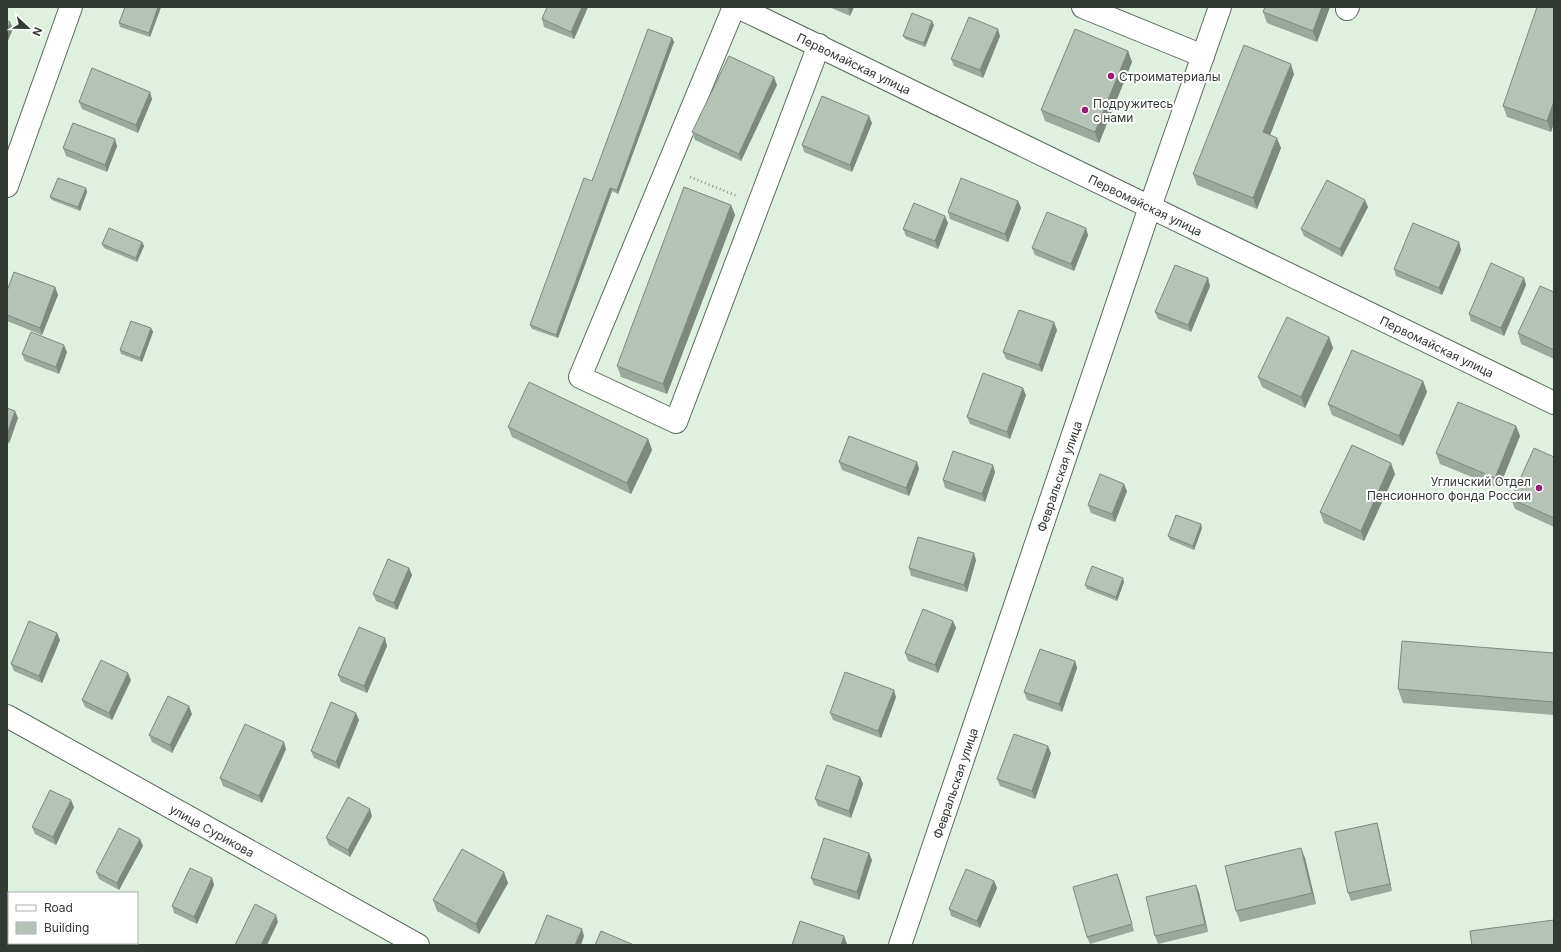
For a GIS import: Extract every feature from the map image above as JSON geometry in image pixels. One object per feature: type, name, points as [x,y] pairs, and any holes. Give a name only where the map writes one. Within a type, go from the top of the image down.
[{"type":"street","points":[[7,186],[71,7]]},
{"type":"street","points":[[734,7],[580,377],[676,422],[818,45]]},
{"type":"street","name":"Первомайская улица","points":[[738,7],[1554,403]]},
{"type":"street","points":[[1083,7],[1203,56]]},
{"type":"street","name":"Февральская улица","points":[[900,945],[1150,207],[1220,7]]},
{"type":"street","name":"улица Сурикова","points":[[7,716],[418,945]]},
{"type":"path","points":[[667,168],[758,204]]},
{"type":"building","points":[[125,7],[158,7],[149,33],[119,23]]},
{"type":"building","points":[[547,7],[582,7],[571,32],[542,19]]},
{"type":"building","points":[[1265,7],[1322,7],[1313,31],[1263,12]]},
{"type":"building","points":[[1537,7],[1554,7],[1554,101],[1547,121],[1503,106]]},
{"type":"building","points":[[912,13],[932,21],[924,43],[903,36]]},
{"type":"building","points":[[969,17],[998,29],[980,70],[951,59]]},
{"type":"building","points":[[7,20],[10,22],[7,30]]},
{"type":"building","points":[[648,29],[672,38],[617,190],[610,188],[556,335],[530,325],[584,178],[592,181]]},
{"type":"building","points":[[1075,29],[1128,51],[1095,132],[1041,110]]},
{"type":"building","points":[[1244,45],[1291,64],[1263,132],[1277,138],[1253,198],[1193,174]]},
{"type":"building","points":[[729,56],[774,77],[739,154],[692,132]]},
{"type":"building","points":[[92,68],[150,92],[136,125],[79,102]]},
{"type":"building","points":[[822,96],[869,116],[850,165],[802,145]]},
{"type":"building","points":[[73,123],[115,139],[105,165],[63,148]]},
{"type":"building","points":[[58,178],[86,188],[78,207],[50,197]]},
{"type":"building","points":[[961,178],[1018,201],[1005,234],[948,212]]},
{"type":"building","points":[[1327,180],[1365,200],[1340,249],[1301,229]]},
{"type":"building","points":[[684,187],[731,205],[663,384],[617,366]]},
{"type":"building","points":[[914,203],[945,216],[935,241],[903,229]]},
{"type":"building","points":[[1047,212],[1086,228],[1071,264],[1032,248]]},
{"type":"building","points":[[1413,223],[1459,242],[1439,288],[1394,269]]},
{"type":"building","points":[[109,228],[142,242],[136,258],[102,244]]},
{"type":"building","points":[[1491,263],[1524,278],[1501,328],[1469,314]]},
{"type":"building","points":[[1175,265],[1208,278],[1188,325],[1155,312]]},
{"type":"building","points":[[14,272],[55,287],[40,328],[7,315],[7,291]]},
{"type":"building","points":[[1540,286],[1554,292],[1554,350],[1518,333]]},
{"type":"building","points":[[1019,310],[1054,322],[1039,365],[1003,352]]},
{"type":"building","points":[[1287,317],[1329,337],[1301,397],[1258,377]]},
{"type":"building","points":[[131,321],[151,328],[140,358],[120,350]]},
{"type":"building","points":[[31,332],[64,345],[56,367],[22,354]]},
{"type":"building","points":[[1352,350],[1423,381],[1399,436],[1328,404]]},
{"type":"building","points":[[983,373],[1023,388],[1007,432],[967,417]]},
{"type":"building","points":[[529,382],[648,439],[627,483],[508,427]]},
{"type":"building","points":[[1458,402],[1516,426],[1495,478],[1436,453]]},
{"type":"building","points":[[7,408],[15,411],[7,434]]},
{"type":"building","points":[[849,436],[917,462],[906,488],[839,462]]},
{"type":"building","points":[[1352,445],[1391,463],[1361,531],[1320,512]]},
{"type":"building","name":"Угличский Отдел Пенсионного фонда России","points":[[1534,448],[1554,457],[1554,518],[1511,499]]},
{"type":"building","points":[[953,451],[993,465],[982,494],[943,480]]},
{"type":"building","points":[[1100,474],[1124,484],[1112,514],[1088,505]]},
{"type":"building","points":[[1176,515],[1201,524],[1193,546],[1168,536]]},
{"type":"building","points":[[918,537],[974,553],[964,585],[909,568]]},
{"type":"building","points":[[388,559],[409,568],[394,603],[373,594]]},
{"type":"building","points":[[1092,566],[1123,578],[1116,597],[1085,585]]},
{"type":"building","points":[[923,609],[953,621],[935,665],[905,653]]},
{"type":"building","points":[[29,621],[57,633],[39,676],[11,664]]},
{"type":"building","points":[[359,627],[385,638],[364,686],[338,675]]},
{"type":"building","points":[[1402,641],[1554,653],[1554,702],[1398,689]]},
{"type":"building","points":[[1040,649],[1075,661],[1059,704],[1024,692]]},
{"type":"building","points":[[101,660],[128,673],[109,713],[82,700]]},
{"type":"building","points":[[845,672],[894,690],[878,731],[830,713]]},
{"type":"building","points":[[168,696],[189,706],[170,745],[149,735]]},
{"type":"building","points":[[331,702],[356,713],[336,762],[311,751]]},
{"type":"building","points":[[245,724],[284,742],[259,796],[220,778]]},
{"type":"building","points":[[1014,734],[1048,746],[1032,791],[997,779]]},
{"type":"building","points":[[827,765],[860,777],[849,811],[815,799]]},
{"type":"building","points":[[50,790],[71,800],[53,837],[32,827]]},
{"type":"building","points":[[348,797],[370,809],[348,850],[326,838]]},
{"type":"building","points":[[1377,823],[1390,884],[1348,893],[1335,832]]},
{"type":"building","points":[[119,828],[140,839],[117,883],[96,872]]},
{"type":"building","points":[[824,838],[869,853],[857,892],[811,878]]},
{"type":"building","points":[[1301,848],[1312,893],[1236,911],[1225,866]]},
{"type":"building","points":[[462,849],[504,872],[476,924],[433,900]]},
{"type":"building","points":[[190,868],[212,878],[194,917],[172,906]]},
{"type":"building","points":[[966,869],[994,881],[977,921],[949,909]]},
{"type":"building","points":[[1117,874],[1132,924],[1087,937],[1073,887]]},
{"type":"building","points":[[1196,885],[1205,924],[1155,936],[1146,897]]},
{"type":"building","points":[[255,904],[276,915],[261,945],[235,945]]},
{"type":"building","points":[[547,915],[582,929],[575,945],[535,945]]},
{"type":"building","points":[[1554,920],[1554,945],[1472,945],[1470,931]]},
{"type":"building","points":[[800,921],[844,936],[841,945],[792,945]]},
{"type":"building","points":[[601,931],[634,945],[595,945]]},
{"type":"building","points":[[91,944],[108,944],[108,945]]},
{"type":"place","name":"Строиматериалы","points":[[1111,76]]},
{"type":"place","name":"Подружитесь с нами","points":[[1085,110]]},
{"type":"place","name":"Угличский Отдел Пенсионного фонда России","points":[[1539,488]]}]
